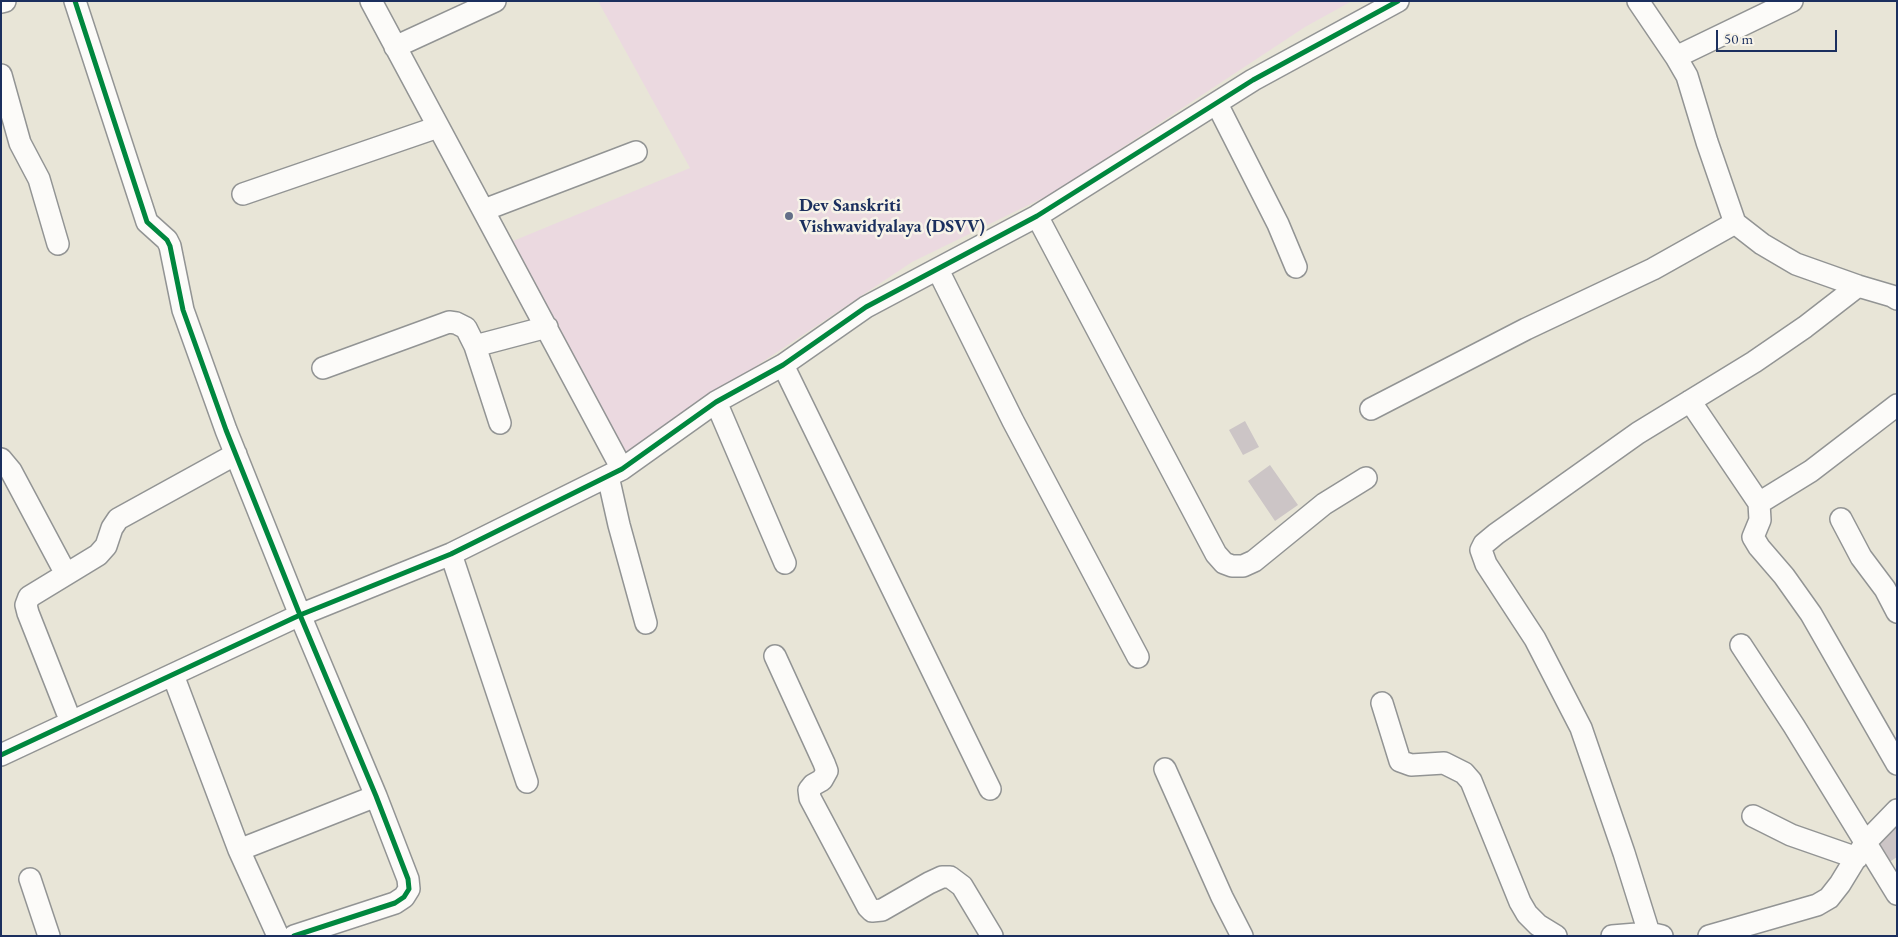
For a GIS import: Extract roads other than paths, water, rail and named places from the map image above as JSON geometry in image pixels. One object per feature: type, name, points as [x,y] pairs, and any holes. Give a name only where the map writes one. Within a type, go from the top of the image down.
[{"type":"street","points":[[1,2],[5,1]]},
{"type":"street","points":[[75,1],[147,222],[167,240],[170,246],[183,310],[236,454],[408,879],[409,889],[404,897],[395,903],[294,936]]},
{"type":"street","points":[[371,1],[547,327],[615,473],[618,525],[646,623]]},
{"type":"street","points":[[396,47],[495,1]]},
{"type":"street","points":[[1,755],[300,615],[451,554],[615,473],[716,402],[783,365],[866,307],[1037,216],[1253,80],[1398,1]]},
{"type":"street","points":[[1638,1],[1687,76],[1735,223],[1762,244],[1796,264],[1858,286],[1895,294]]},
{"type":"street","points":[[1676,57],[1792,1]]},
{"type":"street","points":[[1,75],[20,143],[39,179],[58,244]]},
{"type":"street","points":[[1217,104],[1278,224],[1296,267]]},
{"type":"street","points":[[243,194],[438,127]]},
{"type":"street","points":[[484,210],[636,152]]},
{"type":"street","points":[[1037,216],[1216,554],[1224,562],[1232,566],[1243,566],[1254,561],[1324,504],[1366,478]]},
{"type":"street","points":[[1370,409],[1526,329],[1653,269],[1735,223]]},
{"type":"street","points":[[938,270],[1013,421],[1138,657]]},
{"type":"street","points":[[1612,936],[1649,935],[1624,853],[1581,728],[1534,639],[1486,564],[1481,550],[1484,544],[1496,534],[1638,433],[1754,362],[1806,327],[1858,286]]},
{"type":"street","points":[[323,368],[449,322],[456,323],[466,328],[475,346],[500,423]]},
{"type":"street","points":[[475,346],[547,327]]},
{"type":"street","points":[[783,365],[990,789]]},
{"type":"street","points":[[1690,401],[1759,503],[1760,520],[1753,537],[1811,614],[1897,764]]},
{"type":"street","points":[[716,402],[785,563]]},
{"type":"street","points":[[1759,503],[1811,471],[1897,405]]},
{"type":"street","points":[[71,722],[26,605],[29,597],[34,592],[102,551],[109,542],[112,528],[118,519],[236,454]]},
{"type":"street","points":[[1,459],[11,471],[66,574]]},
{"type":"street","points":[[1841,519],[1861,557],[1884,589],[1897,612]]},
{"type":"street","points":[[451,554],[527,782]]},
{"type":"street","points":[[1741,645],[1794,726],[1861,850],[1897,894]]},
{"type":"street","points":[[775,656],[827,771],[822,780],[813,785],[809,790],[810,798],[868,907],[872,911],[882,910],[929,883],[942,877],[950,877],[962,886],[992,936]]},
{"type":"street","points":[[173,675],[239,850],[278,936]]},
{"type":"street","points":[[1382,703],[1400,761],[1411,765],[1444,763],[1464,773],[1471,781],[1520,902],[1527,914],[1538,925],[1556,936]]},
{"type":"street","points":[[1165,769],[1222,897],[1242,936]]},
{"type":"street","points":[[239,850],[376,796]]},
{"type":"street","points":[[1709,936],[1742,931],[1817,905],[1829,898],[1861,850],[1897,810]]},
{"type":"street","points":[[1753,816],[1791,835],[1861,850]]},
{"type":"street","points":[[30,879],[49,936]]},
{"type":"place","name":"Dev Sanskriti Vishwavidyalaya (DSVV)","points":[[789,216]]}]
